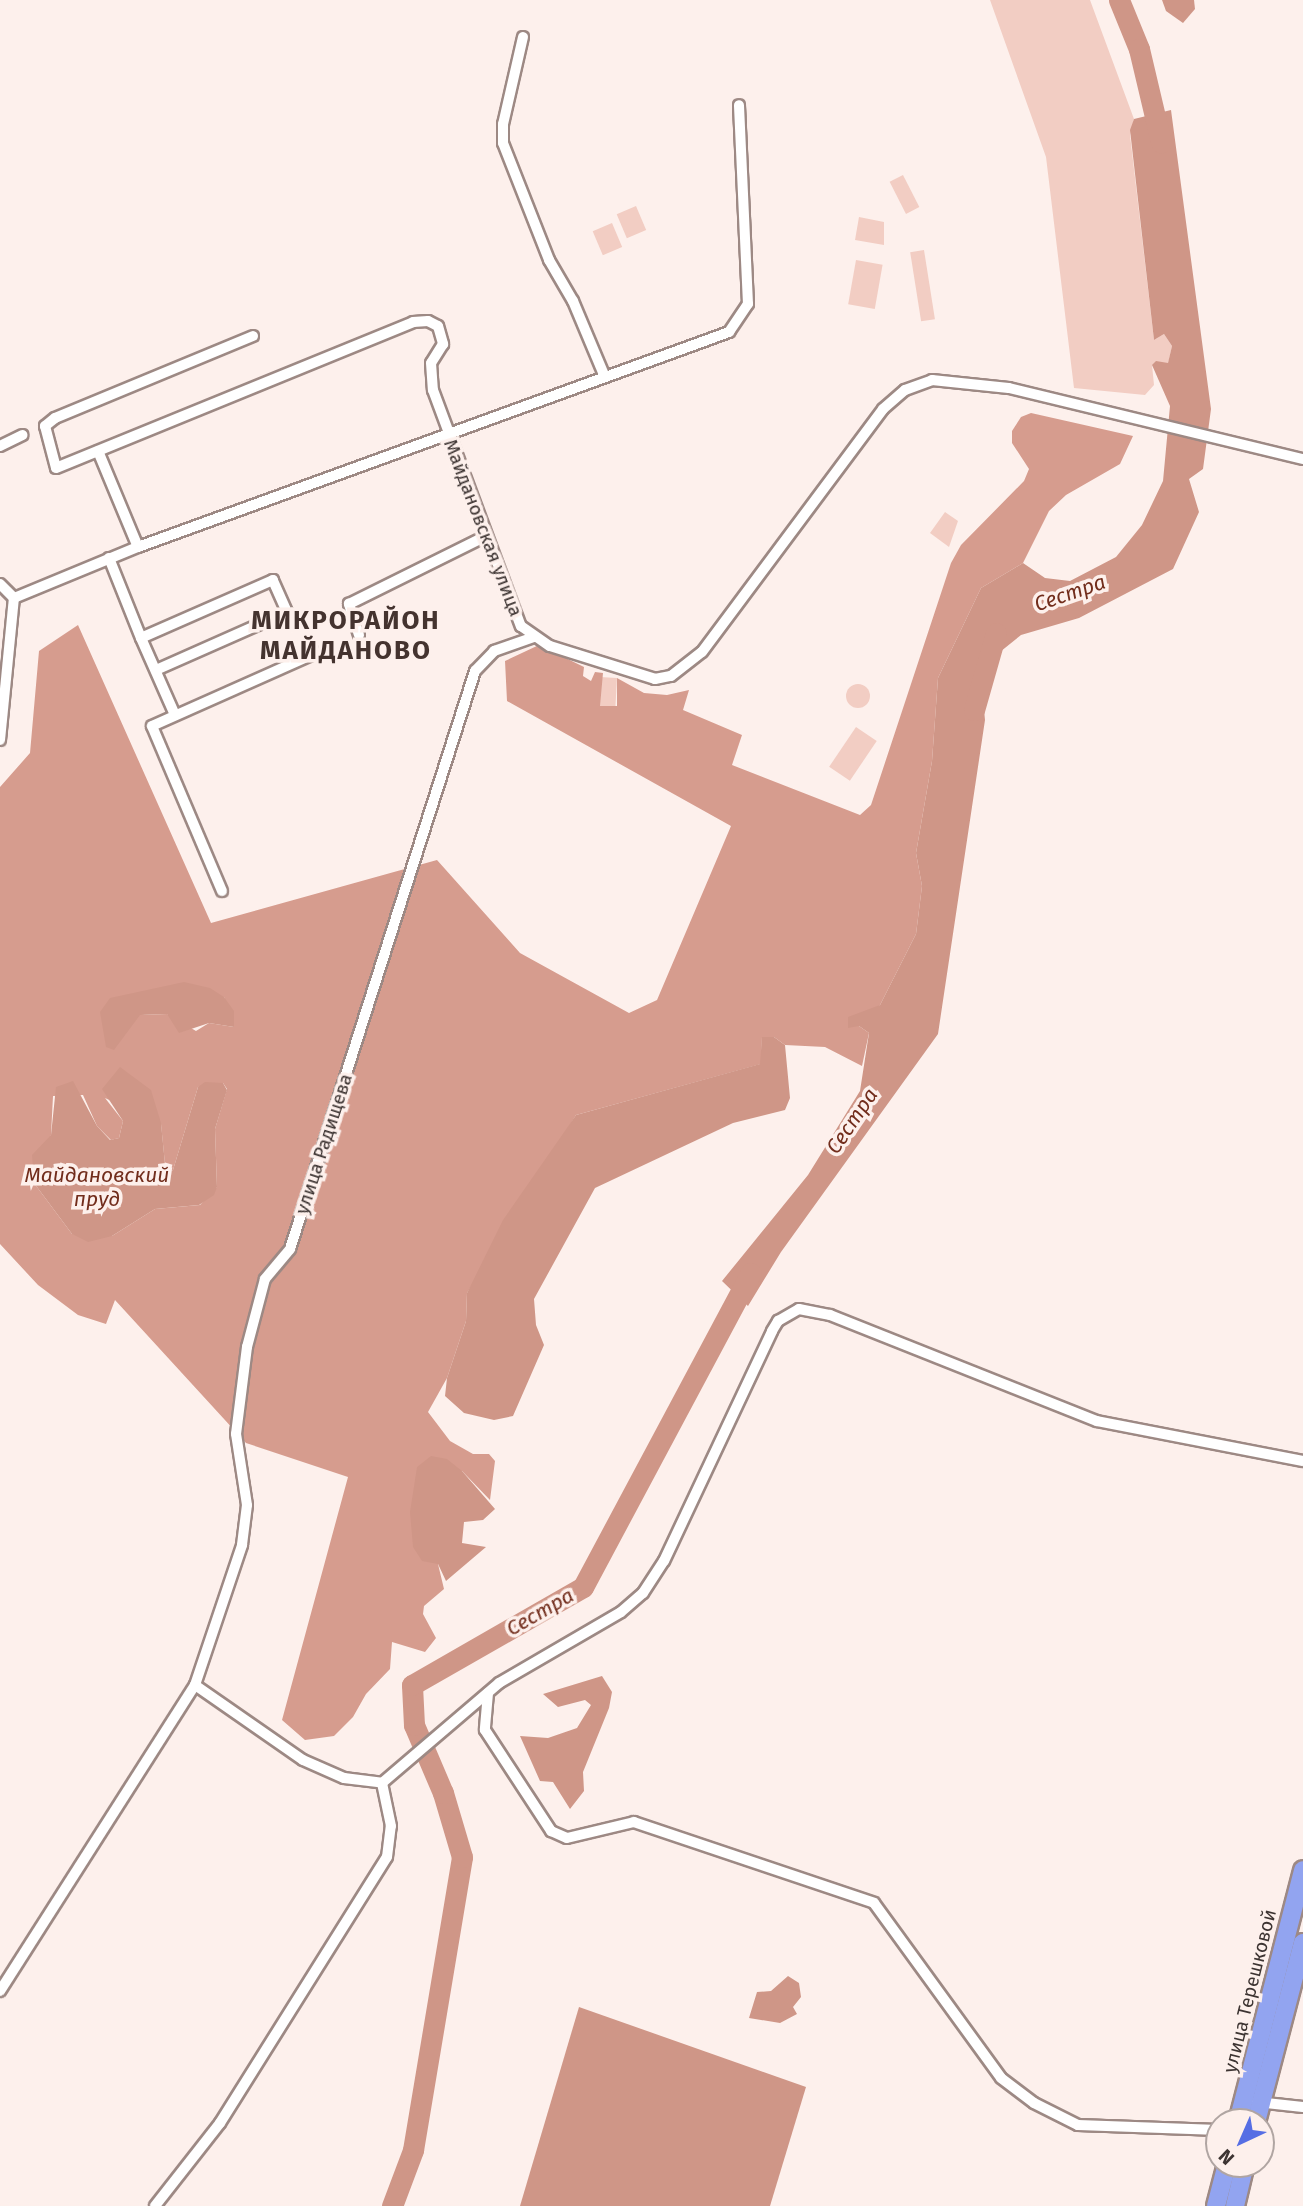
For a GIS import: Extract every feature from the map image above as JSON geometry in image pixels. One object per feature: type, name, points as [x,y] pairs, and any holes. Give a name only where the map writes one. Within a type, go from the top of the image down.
[{"type":"highway","name":"улица Терешковой","points":[[1254,2108],[1253,2101],[1303,1870]]},
{"type":"highway","name":"улица Терешковой","points":[[1248,2108],[1253,2101],[1303,1943]]},
{"type":"highway","points":[[1216,2206],[1223,2178]]},
{"type":"highway","points":[[1234,2206],[1241,2178]]},
{"type":"street","points":[[523,37],[503,124],[503,143],[549,260],[573,301],[605,377]]},
{"type":"street","points":[[253,336],[55,418],[46,426],[56,468],[413,322],[438,326],[443,344],[431,363],[433,390],[450,432],[720,337],[743,315],[748,304],[739,105]]},
{"type":"street","name":"Майдановская улица","points":[[14,598],[109,558],[450,432],[513,612],[534,637],[604,666],[655,679],[671,676],[720,633],[883,409],[918,385],[944,379],[1009,388],[1303,459]]},
{"type":"street","points":[[0,446],[23,435]]},
{"type":"street","points":[[98,451],[138,547]]},
{"type":"street","points":[[359,635],[349,604],[486,536]]},
{"type":"street","points":[[109,558],[176,715]]},
{"type":"street","points":[[141,638],[273,580],[288,612],[156,670]]},
{"type":"street","points":[[0,584],[14,598],[0,740]]},
{"type":"street","name":"улица Радищева","points":[[0,1991],[195,1685],[242,1545],[247,1505],[236,1434],[247,1347],[265,1279],[290,1249],[475,671],[494,651],[534,637]]},
{"type":"street","points":[[222,891],[152,726],[316,653]]},
{"type":"street","points":[[195,1685],[303,1760],[344,1778],[382,1783],[485,1695],[621,1612],[643,1592],[664,1561],[778,1321],[799,1309],[830,1315],[1097,1421],[1303,1461]]},
{"type":"street","points":[[485,1695],[485,1730],[551,1831],[567,1838],[634,1822],[874,1903],[1001,2078],[1034,2103],[1078,2125],[1205,2130]]},
{"type":"street","points":[[155,2206],[220,2123],[387,1857],[391,1826],[382,1783]]},
{"type":"street","points":[[1253,2101],[1303,2107]]},
{"type":"shaded area","points":[[990,0],[1090,0],[1134,119],[1130,135],[1154,340],[1164,334],[1172,346],[1168,364],[1152,365],[1154,385],[1145,395],[1074,388],[1046,157]]},
{"type":"shaded area","points":[[903,175],[919,207],[906,214],[890,182]]},
{"type":"shaded area","points":[[636,206],[646,230],[627,238],[617,214]]},
{"type":"shaded area","points":[[859,217],[884,222],[884,245],[855,240]]},
{"type":"shaded area","points":[[612,223],[622,247],[603,255],[593,231]]},
{"type":"shaded area","points":[[924,250],[935,319],[921,321],[910,252]]},
{"type":"shaded area","points":[[856,260],[883,265],[875,309],[848,304]]},
{"type":"shaded area","points":[[1031,413],[1133,436],[1120,464],[1066,495],[1049,511],[1023,563],[981,588],[938,678],[932,761],[916,853],[922,886],[916,934],[880,1005],[859,1026],[869,1033],[862,1066],[825,1047],[785,1045],[774,1037],[762,1037],[761,1064],[576,1115],[467,1293],[466,1321],[447,1378],[428,1412],[450,1441],[473,1454],[489,1454],[495,1461],[490,1500],[462,1471],[438,1564],[444,1589],[424,1606],[423,1614],[436,1638],[425,1652],[392,1642],[390,1669],[366,1694],[353,1717],[334,1736],[305,1740],[282,1720],[348,1477],[246,1443],[115,1300],[106,1324],[78,1315],[38,1285],[0,1244],[0,787],[30,753],[39,651],[78,625],[211,923],[437,860],[520,953],[629,1013],[657,1000],[731,826],[507,701],[505,661],[539,645],[584,667],[583,676],[591,681],[595,672],[603,673],[600,706],[617,706],[617,678],[644,693],[667,695],[689,690],[683,710],[742,735],[732,765],[860,815],[871,805],[951,563],[961,545],[1024,481],[1029,469],[1012,443],[1012,431],[1021,417]],"holes":[[[224,997],[234,1027],[209,1023],[196,1031],[167,1014],[140,1015]],[[223,1083],[227,1089],[215,1129],[217,1187],[200,1205],[155,1209],[112,1236],[72,1234],[34,1183],[51,1135],[53,1096],[83,1095],[97,1126],[111,1140],[119,1138],[123,1121],[105,1098],[161,1124],[166,1174],[173,1170],[198,1087]]]},
{"type":"shaded area","points":[[945,512],[958,521],[949,547],[930,533]]},
{"type":"shaded area","points":[[600,677],[617,678],[615,707],[598,706]]},
{"type":"shaded area","points":[[858,684],[866,688],[870,696],[866,704],[858,708],[850,704],[846,696],[850,688]]},
{"type":"shaded area","points":[[856,727],[877,741],[850,781],[829,767]]},
{"type":"water","points":[[1162,0],[1194,0],[1195,9],[1183,23],[1166,11]]},
{"type":"water","points":[[1171,110],[1211,409],[1203,469],[1189,479],[1199,512],[1173,569],[1079,618],[1021,635],[980,668],[985,720],[938,1034],[781,1252],[748,1306],[722,1281],[808,1175],[860,1091],[869,1033],[859,1026],[848,1028],[848,1017],[880,1005],[916,934],[922,886],[916,853],[932,761],[938,678],[981,588],[1023,563],[1045,578],[1070,581],[1116,557],[1142,525],[1163,481],[1170,406],[1152,365],[1156,361],[1168,363],[1172,346],[1164,334],[1154,340],[1130,130],[1134,119]]},
{"type":"water","points":[[184,982],[210,988],[224,997],[234,1011],[234,1027],[209,1023],[179,1033],[167,1014],[140,1015],[114,1050],[106,1047],[100,1012],[110,998]]},
{"type":"water","points":[[762,1037],[774,1037],[785,1045],[790,1098],[785,1110],[733,1123],[595,1188],[534,1299],[536,1325],[544,1345],[513,1416],[494,1420],[464,1413],[445,1396],[447,1378],[466,1321],[467,1293],[503,1220],[576,1115],[760,1064]]},
{"type":"water","name":"Майдановский пруд","points":[[120,1067],[151,1090],[161,1123],[166,1174],[173,1170],[198,1087],[205,1082],[223,1083],[227,1090],[215,1129],[217,1187],[214,1195],[199,1205],[155,1209],[112,1236],[88,1242],[72,1234],[34,1183],[32,1155],[51,1135],[56,1087],[73,1081],[97,1126],[110,1140],[119,1138],[123,1121],[102,1089]]},
{"type":"water","points":[[431,1456],[447,1459],[462,1471],[495,1509],[483,1520],[464,1522],[462,1543],[486,1547],[446,1581],[438,1564],[422,1561],[413,1547],[410,1512],[417,1467]]},
{"type":"water","points":[[602,1676],[612,1692],[609,1708],[583,1772],[584,1791],[570,1809],[553,1782],[540,1781],[520,1736],[548,1738],[577,1728],[591,1705],[585,1700],[558,1707],[543,1694]]},
{"type":"water","points":[[788,1976],[799,1983],[801,1997],[793,2007],[797,2014],[780,2023],[749,2018],[757,1992],[771,1991]]},
{"type":"water","points":[[579,2007],[806,2087],[770,2206],[520,2206]]},
{"type":"waterway","name":"Сестра","points":[[1119,0],[1139,49],[1161,142]]},
{"type":"waterway","name":"Сестра","points":[[974,710],[996,633]]},
{"type":"waterway","name":"Сестра","points":[[392,2206],[413,2150],[462,1857],[443,1793],[414,1725],[412,1685],[583,1587],[751,1273]]},
{"type":"district","name":"МИКРОРАЙОН МАЙДАНОВО","points":[[346,636]]}]
